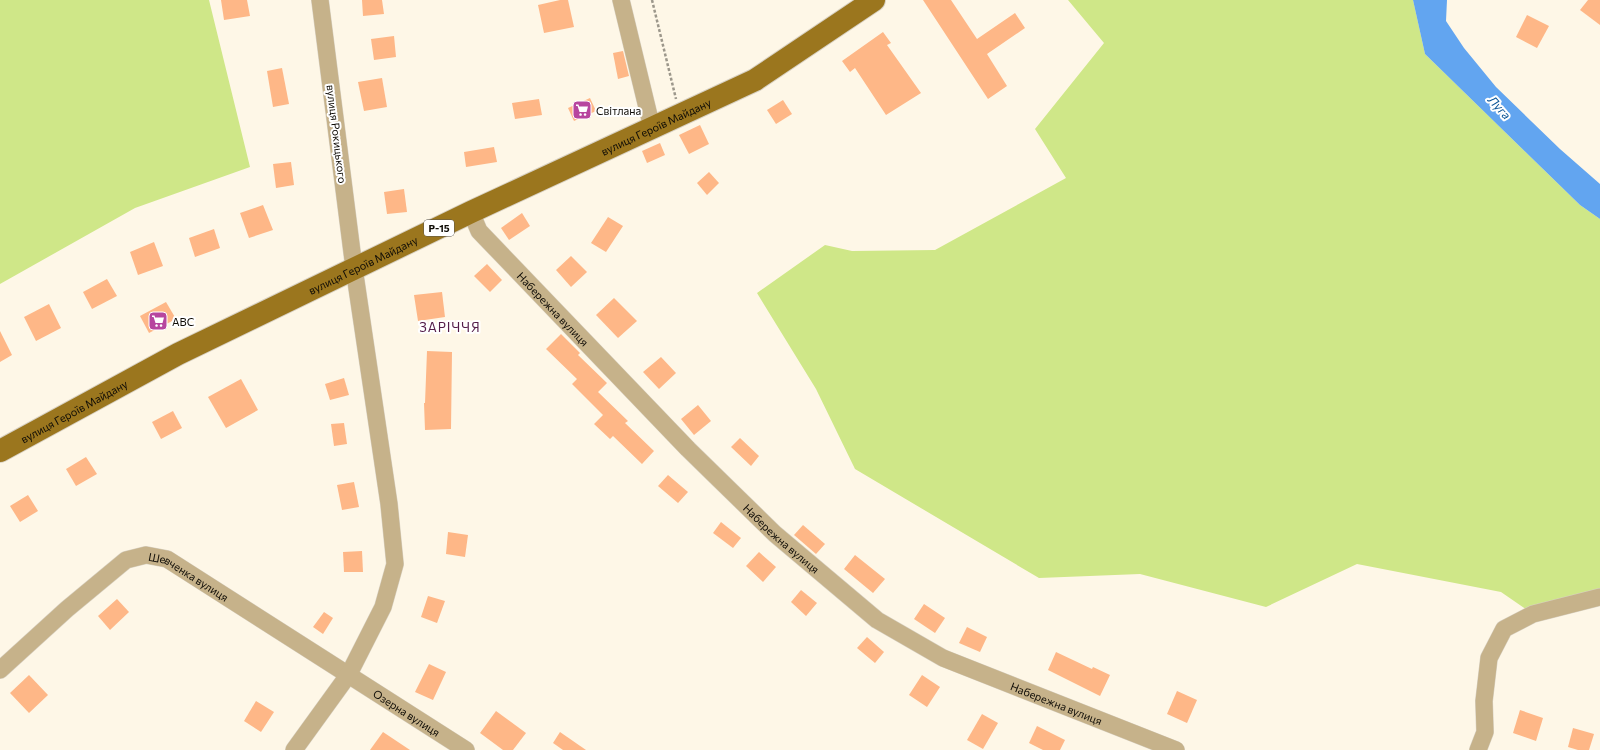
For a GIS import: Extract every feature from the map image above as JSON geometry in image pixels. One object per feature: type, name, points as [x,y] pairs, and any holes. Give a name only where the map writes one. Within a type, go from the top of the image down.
[{"type":"main road","name":"вулиця Героїв Майдану","points":[[0,451],[178,354],[471,212],[755,80],[874,0]]},
{"type":"street","name":"вулиця Рокицького","points":[[294,750],[349,674],[383,606],[395,564],[389,504],[354,268],[320,0]]},
{"type":"street","points":[[621,0],[652,128]]},
{"type":"street","name":"Набережна вулиця","points":[[471,212],[479,231],[688,449],[775,534],[877,620],[943,658],[1176,750]]},
{"type":"street","name":"Шевченка вулиця","points":[[0,670],[67,609],[126,560],[146,555],[167,559],[349,674]]},
{"type":"street","points":[[1478,750],[1484,732],[1484,701],[1489,658],[1504,629],[1533,614],[1600,597]]},
{"type":"street","name":"Озерна вулиця","points":[[349,674],[466,750]]},
{"type":"path","points":[[652,0],[680,115]]},
{"type":"green space","points":[[0,0],[209,0],[250,167],[135,208],[0,284]]},
{"type":"green space","points":[[1068,0],[1413,0],[1425,54],[1580,205],[1600,219],[1600,597],[1533,614],[1501,592],[1357,564],[1266,607],[1140,574],[1039,578],[855,469],[816,389],[757,293],[825,245],[852,251],[935,250],[1066,178],[1035,129],[1104,43]]},
{"type":"water","name":"Луга","points":[[1413,0],[1447,0],[1446,21],[1464,48],[1496,87],[1560,149],[1600,184],[1600,219],[1580,205],[1425,54]]},
{"type":"building","points":[[221,0],[247,0],[250,16],[224,20]]},
{"type":"building","points":[[362,0],[382,0],[384,14],[363,16]]},
{"type":"building","points":[[560,0],[568,0],[574,27],[544,33],[538,5]]},
{"type":"building","points":[[923,0],[951,0],[977,39],[1015,13],[1025,28],[987,54],[1007,86],[988,99]]},
{"type":"building","points":[[1588,0],[1600,0],[1600,25],[1580,10]]},
{"type":"building","points":[[1527,15],[1549,26],[1537,48],[1516,37]]},
{"type":"building","points":[[883,32],[891,43],[887,45],[921,93],[886,115],[855,68],[850,72],[842,61]]},
{"type":"building","points":[[394,36],[396,57],[374,60],[371,39]]},
{"type":"building","points":[[623,51],[629,76],[618,79],[613,53]]},
{"type":"building","points":[[282,68],[289,104],[273,107],[267,71]]},
{"type":"building","points":[[382,78],[387,107],[364,111],[358,82]]},
{"type":"building","name":"Світлана","points":[[590,98],[596,111],[574,121],[568,108]]},
{"type":"building","points":[[539,99],[542,115],[515,119],[512,103]]},
{"type":"building","points":[[783,100],[792,114],[776,124],[767,110]]},
{"type":"building","points":[[700,125],[709,144],[689,154],[679,135]]},
{"type":"building","points":[[660,143],[665,155],[647,163],[642,151]]},
{"type":"building","points":[[494,147],[497,162],[466,167],[464,152]]},
{"type":"building","points":[[291,162],[294,185],[276,188],[273,164]]},
{"type":"building","points":[[709,172],[719,183],[707,195],[697,183]]},
{"type":"building","points":[[404,189],[407,212],[387,214],[384,192]]},
{"type":"building","points":[[263,205],[273,230],[249,238],[240,213]]},
{"type":"building","points":[[522,213],[530,226],[509,240],[501,228]]},
{"type":"building","points":[[608,217],[623,226],[606,252],[591,243]]},
{"type":"building","points":[[214,229],[220,248],[195,257],[189,238]]},
{"type":"building","points":[[154,242],[163,266],[138,275],[130,252]]},
{"type":"building","points":[[571,256],[587,272],[571,287],[556,270]]},
{"type":"building","points":[[487,264],[502,280],[490,292],[474,276]]},
{"type":"building","points":[[107,279],[117,296],[92,309],[83,292]]},
{"type":"building","points":[[442,292],[445,317],[418,321],[414,295]]},
{"type":"building","points":[[614,298],[637,321],[618,338],[596,315]]},
{"type":"building","points":[[166,302],[176,319],[149,333],[140,316]]},
{"type":"building","points":[[49,304],[61,328],[36,341],[24,317]]},
{"type":"building","points":[[0,331],[12,355],[0,362]]},
{"type":"building","points":[[561,334],[580,353],[578,355],[607,383],[598,392],[628,421],[625,423],[654,451],[642,464],[613,436],[610,439],[594,424],[603,415],[572,384],[577,379],[546,349]]},
{"type":"building","points":[[427,351],[452,352],[451,429],[425,430],[424,403]]},
{"type":"building","points":[[661,357],[676,373],[659,389],[643,372]]},
{"type":"building","points":[[344,378],[349,395],[330,400],[325,384]]},
{"type":"building","points":[[241,379],[258,410],[226,428],[208,397]]},
{"type":"building","points":[[698,405],[711,421],[694,435],[681,419]]},
{"type":"building","points":[[173,411],[182,428],[161,439],[152,422]]},
{"type":"building","points":[[344,423],[347,444],[334,446],[331,424]]},
{"type":"building","points":[[740,438],[759,456],[751,466],[731,447]]},
{"type":"building","points":[[86,457],[97,474],[76,486],[66,469]]},
{"type":"building","points":[[668,475],[688,492],[678,503],[658,486]]},
{"type":"building","points":[[354,482],[359,507],[342,510],[337,485]]},
{"type":"building","points":[[28,495],[38,511],[20,522],[10,506]]},
{"type":"building","points":[[721,522],[741,538],[733,548],[713,533]]},
{"type":"building","points":[[803,525],[825,544],[816,554],[794,535]]},
{"type":"building","points":[[448,532],[468,535],[465,557],[446,554]]},
{"type":"building","points":[[362,551],[363,572],[344,572],[343,552]]},
{"type":"building","points":[[759,552],[776,567],[763,582],[746,566]]},
{"type":"building","points":[[855,555],[885,579],[873,593],[844,569]]},
{"type":"building","points":[[801,590],[817,603],[806,616],[791,602]]},
{"type":"building","points":[[428,596],[445,601],[437,623],[421,617]]},
{"type":"building","points":[[117,599],[129,612],[110,630],[98,616]]},
{"type":"building","points":[[924,604],[945,618],[935,633],[914,619]]},
{"type":"building","points":[[324,612],[333,618],[323,634],[313,627]]},
{"type":"building","points":[[967,627],[987,637],[980,652],[959,643]]},
{"type":"building","points":[[867,637],[884,652],[875,663],[857,648]]},
{"type":"building","points":[[1056,652],[1092,669],[1093,667],[1110,675],[1100,696],[1048,670]]},
{"type":"building","points":[[429,664],[446,672],[433,700],[415,692]]},
{"type":"building","points":[[29,675],[48,695],[29,713],[10,693]]},
{"type":"building","points":[[922,675],[940,687],[927,707],[909,695]]},
{"type":"building","points":[[1177,691],[1197,700],[1187,723],[1167,714]]},
{"type":"building","points":[[256,701],[274,712],[261,732],[244,721]]},
{"type":"building","points":[[1520,710],[1543,718],[1536,741],[1513,733]]},
{"type":"building","points":[[496,711],[526,733],[513,750],[503,750],[480,733]]},
{"type":"building","points":[[982,714],[998,723],[983,749],[967,740]]},
{"type":"building","points":[[1037,726],[1065,740],[1060,750],[1043,750],[1029,743]]},
{"type":"building","points":[[1573,728],[1594,734],[1589,750],[1578,750],[1568,747]]},
{"type":"building","points":[[383,732],[410,750],[370,750]]},
{"type":"building","points":[[560,732],[586,750],[563,750],[553,743]]},
{"type":"place","name":"Світлана","points":[[582,110]]},
{"type":"place","name":"ABC","points":[[158,321]]},
{"type":"district","name":"ЗАРІЧЧЯ","points":[[450,327]]}]
